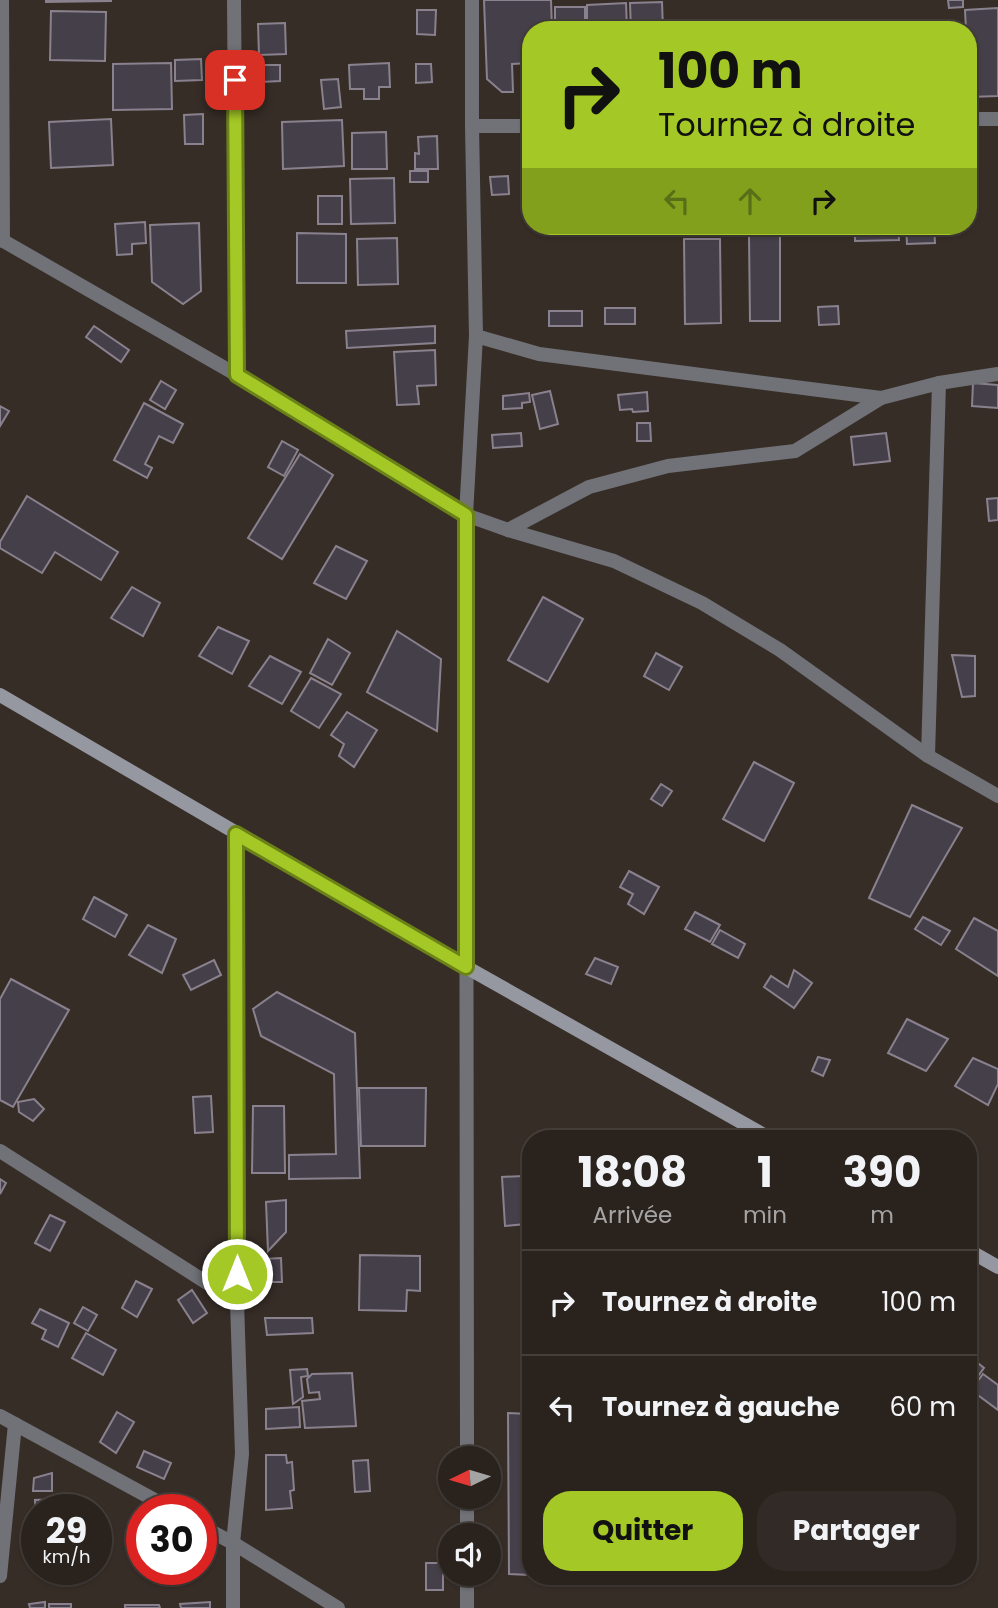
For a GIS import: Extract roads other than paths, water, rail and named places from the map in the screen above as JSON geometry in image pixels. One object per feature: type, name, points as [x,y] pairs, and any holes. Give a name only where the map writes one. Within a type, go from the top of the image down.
[{"type":"street","points":[[2,0],[1,240],[237,375],[466,515],[614,561],[702,603],[779,650],[928,756],[998,796]]},
{"type":"street","points":[[234,0],[237,375]]},
{"type":"street","points":[[467,1446],[466,515],[476,336],[472,0]]},
{"type":"street","points":[[977,119],[998,119]]},
{"type":"street","points":[[472,127],[522,126]]},
{"type":"street","points":[[476,336],[539,354],[880,398]]},
{"type":"street","points":[[508,530],[589,487],[668,466],[795,451],[880,398],[939,383],[998,374]]},
{"type":"street","points":[[928,756],[939,383]]},
{"type":"street","points":[[0,695],[466,967],[755,1130]]},
{"type":"street","points":[[233,1608],[233,1543],[242,1454],[237,1302],[236,834]]},
{"type":"street","points":[[0,1152],[237,1302]]},
{"type":"street","points":[[977,1255],[998,1268]]},
{"type":"street","points":[[0,1416],[144,1494]]},
{"type":"street","points":[[0,1576],[15,1424]]},
{"type":"street","points":[[217,1534],[338,1608]]},
{"type":"street","points":[[467,1586],[467,1608]]}]
